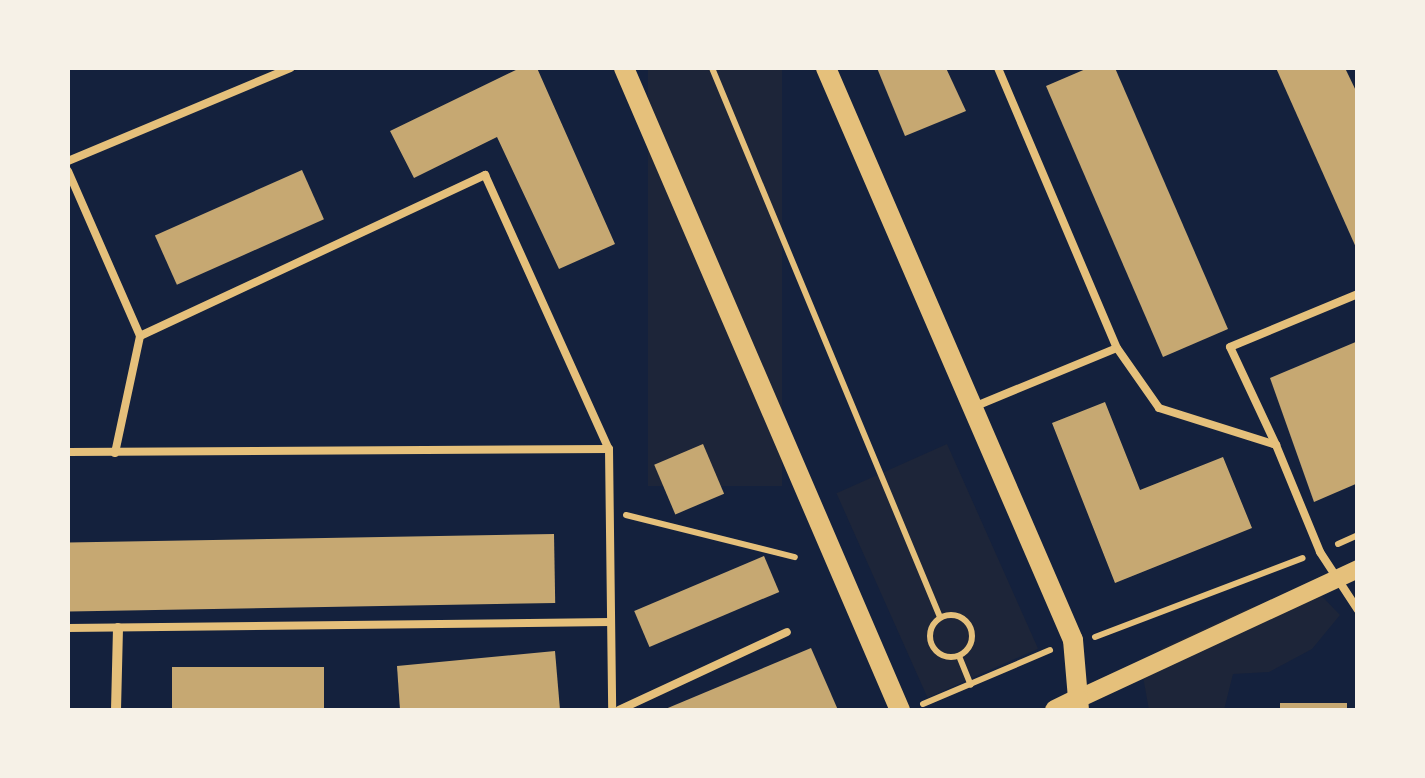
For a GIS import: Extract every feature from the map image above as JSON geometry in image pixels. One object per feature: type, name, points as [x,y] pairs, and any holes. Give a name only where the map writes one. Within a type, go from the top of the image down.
[{"type":"main road","points":[[624,68],[900,710]]},
{"type":"main road","points":[[826,68],[1072,640],[1078,705],[1055,710]]},
{"type":"street","points":[[1078,705],[1358,569]]},
{"type":"street","points":[[116,710],[118,628]]},
{"type":"lane","points":[[68,161],[290,68]]},
{"type":"lane","points":[[998,68],[1117,348],[1158,408],[1276,445]]},
{"type":"lane","points":[[68,171],[140,336],[115,453]]},
{"type":"lane","points":[[140,336],[485,175],[608,449],[615,710],[788,632]]},
{"type":"lane","points":[[1358,294],[1230,347],[1320,552],[1358,610]]},
{"type":"lane","points":[[972,408],[1117,348]]},
{"type":"lane","points":[[68,452],[608,449]]},
{"type":"lane","points":[[68,628],[611,622]]},
{"type":"path","points":[[712,68],[940,617],[931,642],[958,656],[971,685]]},
{"type":"path","points":[[611,512],[795,556]]},
{"type":"path","points":[[908,710],[1072,640],[1358,535]]},
{"type":"path","points":[[940,617],[971,626],[958,656]]},
{"type":"shaded area","points":[[648,68],[782,68],[782,486],[648,486]]},
{"type":"shaded area","points":[[947,444],[1038,649],[928,698],[836,493]]},
{"type":"shaded area","points":[[1317,591],[1340,615],[1312,649],[1269,672],[1233,674],[1224,710],[1149,710],[1142,671],[1162,648],[1249,608]]},
{"type":"building","points":[[520,68],[537,68],[615,244],[559,269],[497,137],[414,178],[390,131]]},
{"type":"building","points":[[877,68],[946,68],[966,111],[905,136]]},
{"type":"building","points":[[1088,68],[1115,68],[1228,329],[1163,357],[1046,86]]},
{"type":"building","points":[[1276,68],[1345,68],[1358,95],[1358,252]]},
{"type":"building","points":[[302,170],[324,219],[177,285],[155,235]]},
{"type":"building","points":[[1358,341],[1358,483],[1314,502],[1270,378]]},
{"type":"building","points":[[1105,402],[1140,490],[1223,457],[1252,528],[1115,583],[1052,423]]},
{"type":"building","points":[[703,444],[724,494],[675,514],[654,465]]},
{"type":"building","points":[[554,534],[555,603],[69,611],[68,542]]},
{"type":"building","points":[[764,556],[779,592],[649,647],[634,611]]},
{"type":"building","points":[[811,648],[838,710],[663,710]]},
{"type":"building","points":[[555,651],[560,710],[400,710],[397,666]]},
{"type":"building","points":[[172,667],[324,667],[324,710],[172,710]]},
{"type":"building","points":[[1280,703],[1347,703],[1347,710],[1280,710]]}]
